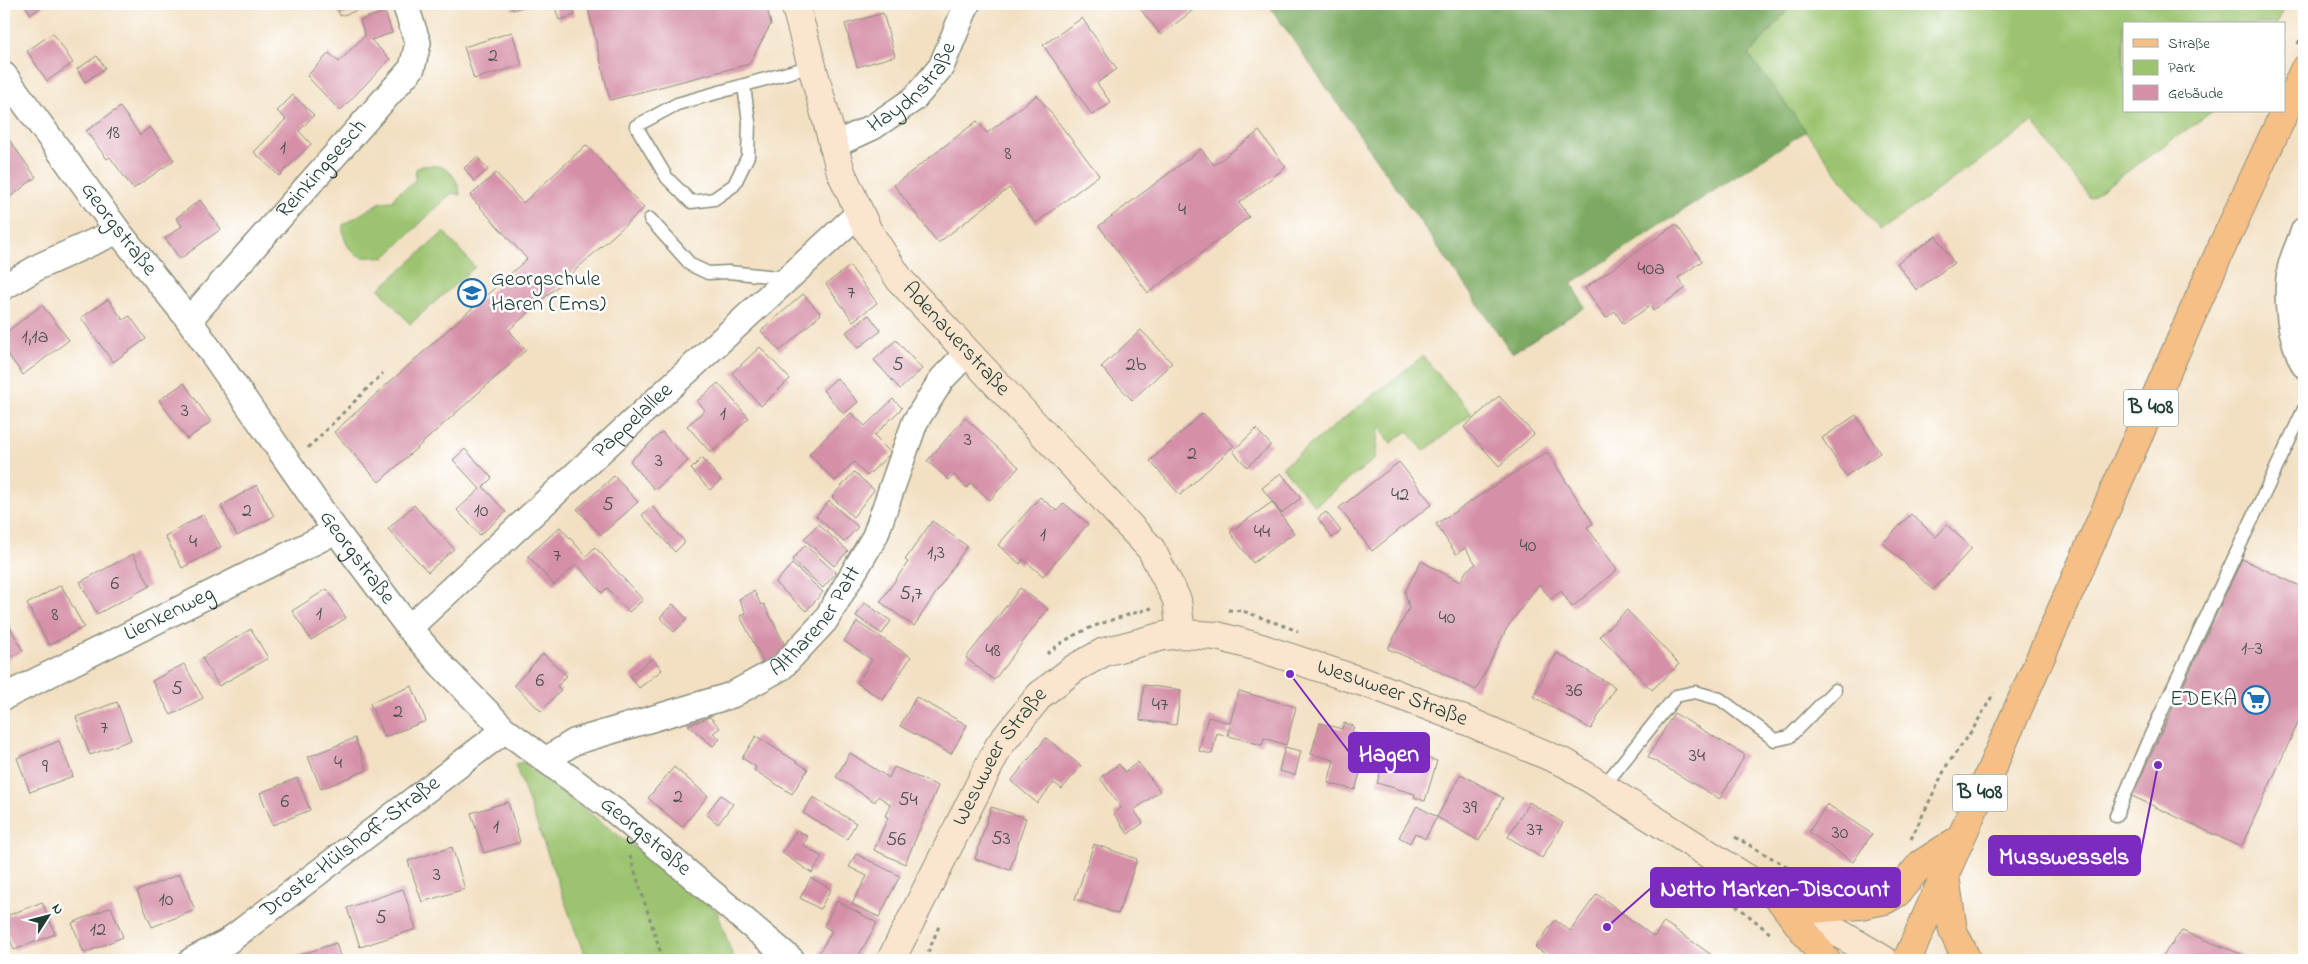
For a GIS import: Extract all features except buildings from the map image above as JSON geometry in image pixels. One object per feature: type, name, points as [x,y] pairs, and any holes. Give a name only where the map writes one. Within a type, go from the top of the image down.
[{"type":"main road","name":"Adenauerstraße","points":[[795,4],[832,146],[859,213],[900,280],[966,353],[1151,549],[1176,600],[1179,621]]},
{"type":"main road","name":"B 408","points":[[2286,109],[2304,70]]},
{"type":"main road","name":"B 408","points":[[1907,960],[2220,251],[2285,112]]},
{"type":"main road","name":"Wesuweer Straße","points":[[891,960],[999,746],[1040,695],[1075,668],[1104,652],[1164,636],[1179,621],[1217,636],[1258,647],[1378,686],[1472,723],[1566,764],[1790,904],[1884,960]]},
{"type":"main road","points":[[1790,904],[1885,900],[1897,893],[1921,864],[1960,839]]},
{"type":"main road","points":[[1945,876],[1953,931],[1967,960]]},
{"type":"main road","points":[[1790,904],[1826,960]]},
{"type":"street","name":"Reinkingsesch","points":[[189,320],[412,68],[418,43],[405,4]]},
{"type":"street","name":"Haydnstraße","points":[[832,146],[873,127],[914,99],[941,67],[966,4]]},
{"type":"street","name":"Georgstraße","points":[[4,75],[118,231],[189,320],[336,531],[409,628],[444,668],[505,730],[616,812],[792,960]]},
{"type":"street","name":"Pappelallee","points":[[409,628],[786,278],[859,213]]},
{"type":"street","points":[[2304,230],[2290,268],[2287,303],[2294,335],[2304,365]]},
{"type":"street","points":[[4,287],[40,266],[118,231]]},
{"type":"street","name":"Altharener Patt","points":[[546,760],[574,742],[732,695],[782,667],[825,621],[875,536],[915,422],[942,379],[966,353]]},
{"type":"street","name":"Lienkenweg","points":[[4,697],[336,531]]},
{"type":"street","name":"Droste-Hülshoff-Straße","points":[[192,960],[231,951],[505,730]]},
{"type":"lane","points":[[744,86],[749,122],[748,156],[734,185],[714,199],[691,202],[667,178],[636,126],[677,104],[812,66]]},
{"type":"lane","points":[[650,220],[691,266],[708,273],[729,272],[786,278]]},
{"type":"lane","points":[[2116,816],[2148,743],[2304,409]]},
{"type":"lane","points":[[1602,788],[1676,696],[1695,692],[1720,699],[1774,740],[1790,738],[1835,690]]},
{"type":"path","points":[[290,466],[383,373]]},
{"type":"path","points":[[1044,656],[1063,640],[1101,622],[1154,608],[1179,621]]},
{"type":"path","points":[[1224,610],[1243,611],[1304,633]]},
{"type":"path","points":[[1726,832],[1809,879],[1825,884]]},
{"type":"path","points":[[628,849],[663,960]]},
{"type":"path","points":[[1734,902],[1778,940]]},
{"type":"path","points":[[925,960],[941,922]]},
{"type":"green space","points":[[1268,4],[1793,4],[1749,55],[1806,131],[1572,283],[1585,307],[1512,353]]},
{"type":"green space","points":[[1793,4],[2286,4],[2278,22],[2123,22],[2123,112],[2212,112],[2090,198],[2033,122],[1880,231],[1749,55]]},
{"type":"green space","points":[[422,166],[443,167],[451,173],[456,181],[460,195],[452,193],[384,258],[363,257],[354,253],[345,240],[343,225],[381,202],[393,201],[396,195],[415,181],[416,169]]},
{"type":"green space","points":[[444,232],[475,267],[410,324],[379,289]]},
{"type":"green space","points":[[1423,356],[1472,414],[1424,451],[1408,431],[1391,443],[1379,427],[1375,459],[1315,506],[1282,467]]},
{"type":"green space","points":[[523,762],[717,911],[734,960],[586,960],[515,764]]},
{"type":"place","name":"Georgschule Haren (Ems)","points":[[472,293]]},
{"type":"place","name":"Hagen","points":[[1290,674]]},
{"type":"place","name":"EDEKA","points":[[2256,700]]},
{"type":"place","name":"Musswessels","points":[[2158,765]]},
{"type":"place","name":"Netto Marken-Discount","points":[[1607,927]]}]
